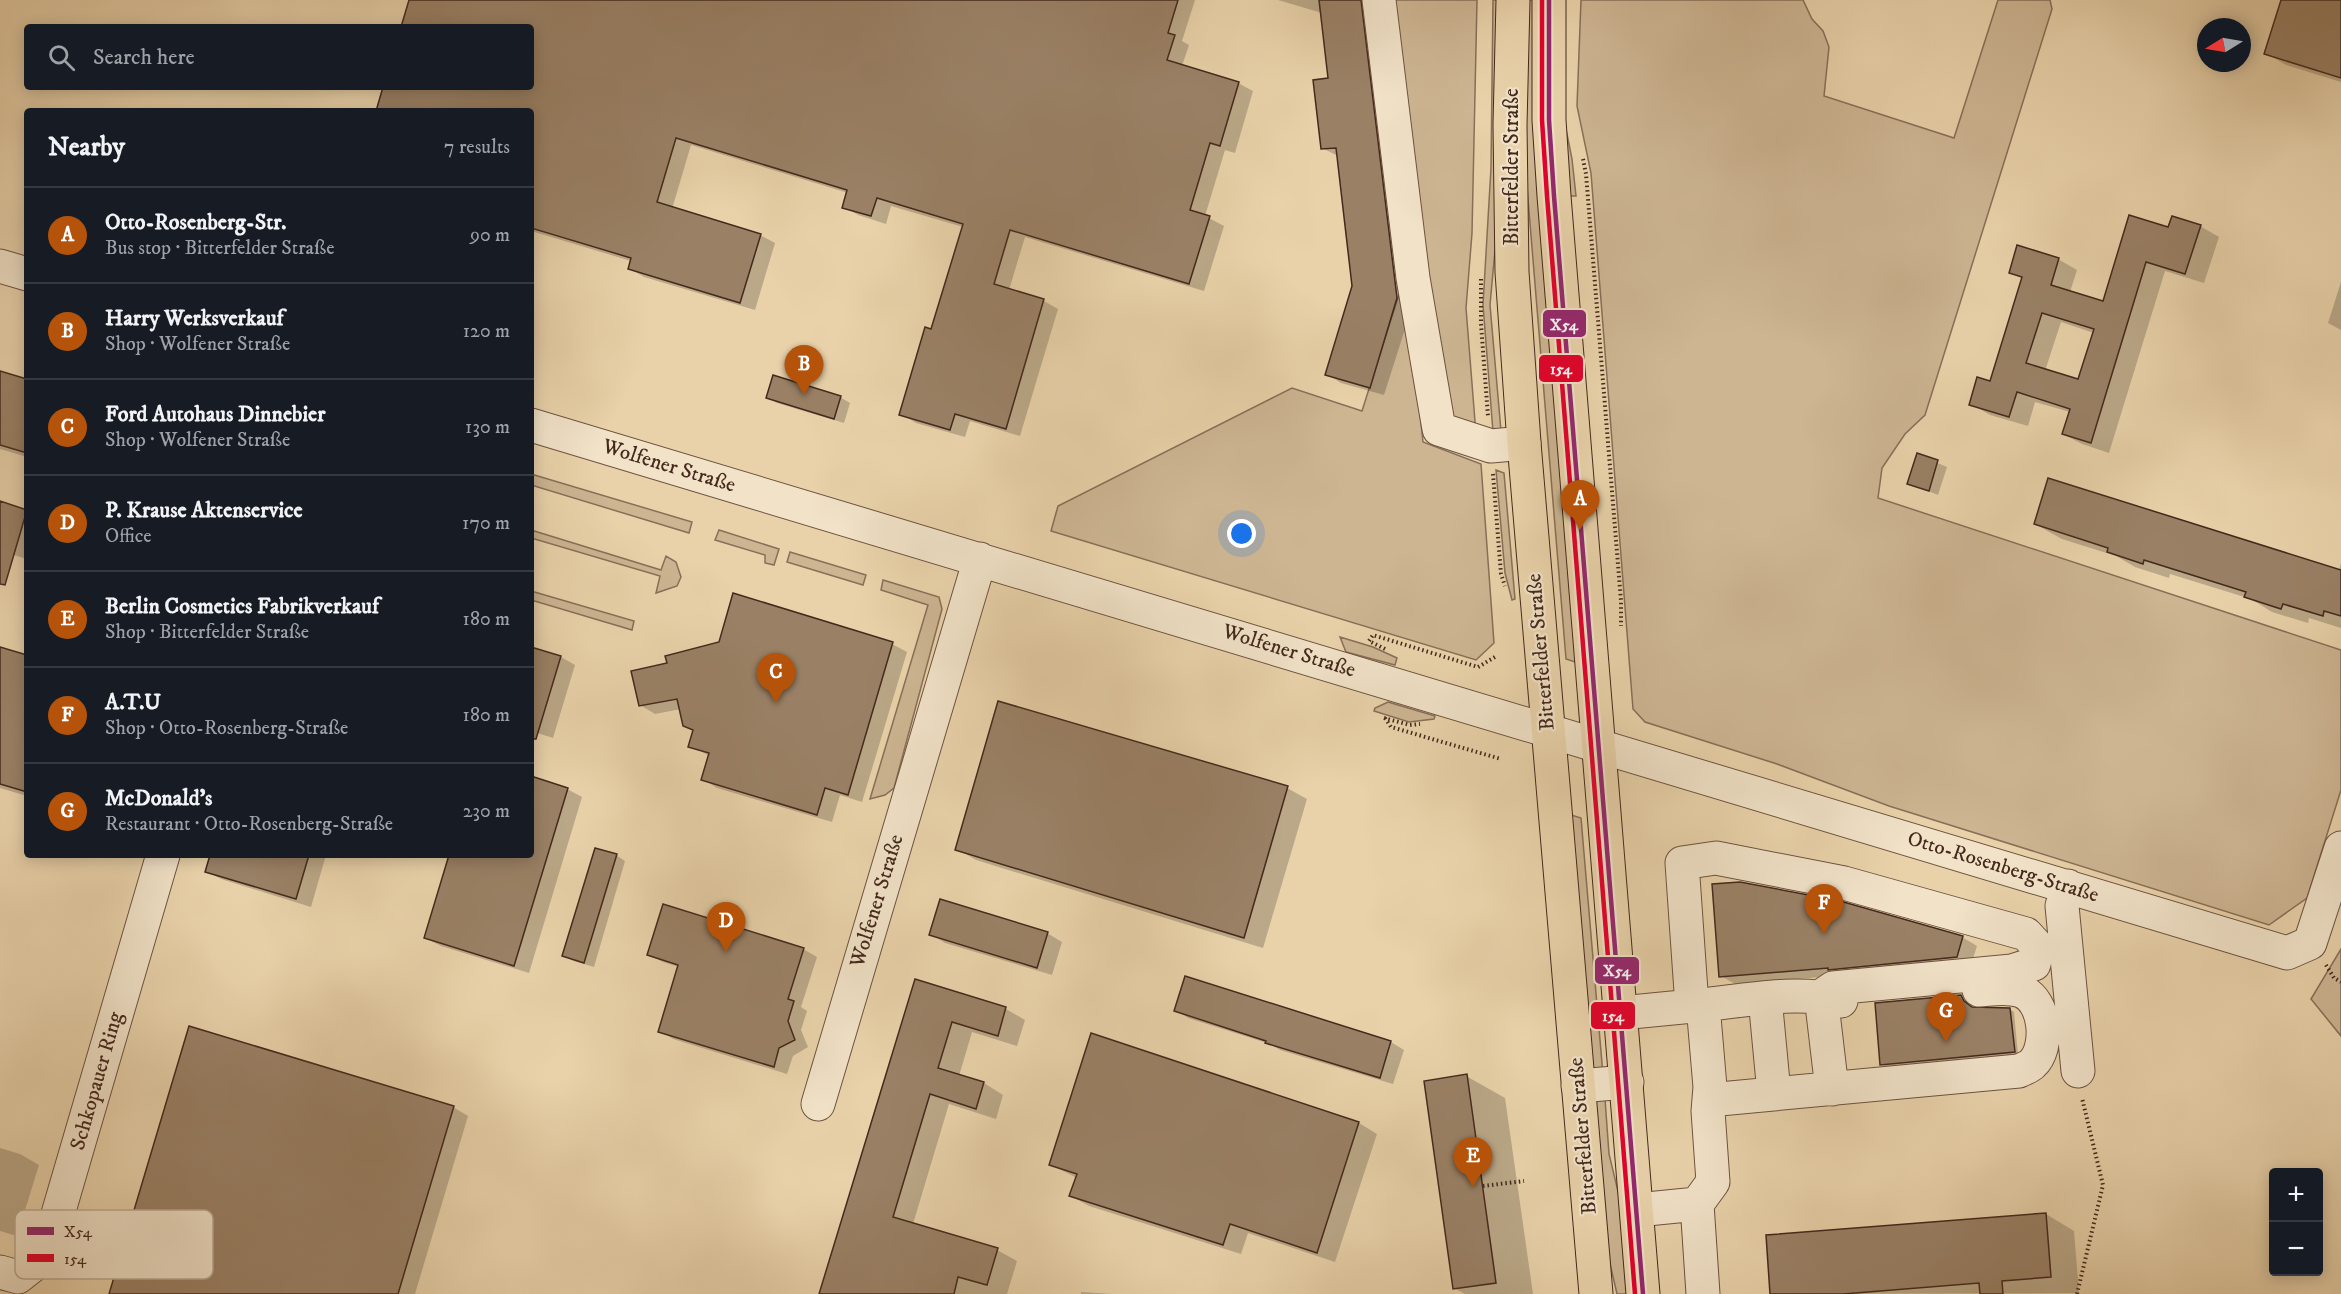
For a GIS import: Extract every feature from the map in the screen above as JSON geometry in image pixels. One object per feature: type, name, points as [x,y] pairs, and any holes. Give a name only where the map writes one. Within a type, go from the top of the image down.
[{"type":"main road","name":"Bitterfelder Straße","points":[[1550,0],[1549,120],[1553,185],[1643,1294]]},
{"type":"main road","name":"Bitterfelder Straße","points":[[1515,3],[1510,125],[1512,272],[1524,443],[1596,1294]]},
{"type":"street","points":[[1379,0],[1413,278],[1439,429],[1484,445],[1524,443]]},
{"type":"street","points":[[0,266],[24,273]]},
{"type":"street","name":"Wolfener Straße","points":[[534,426],[1598,745]]},
{"type":"street","name":"Wolfener Straße","points":[[818,1104],[980,559]]},
{"type":"street","name":"Otto-Rosenberg-Straße","points":[[1598,745],[2287,953],[2310,943],[2341,848]]},
{"type":"street","name":"Schkopauer Ring","points":[[59,1210],[162,858]]},
{"type":"street","points":[[1703,1294],[1697,1204],[1713,1182],[1708,1111],[1710,1087],[1697,1005],[1682,863],[1716,858],[1844,883],[2026,934],[2051,944]]},
{"type":"street","points":[[1821,996],[1833,988],[2012,971],[2034,964],[2051,944],[2068,886]]},
{"type":"street","points":[[2051,944],[2078,1071]]},
{"type":"street","points":[[1621,1012],[1765,998],[1821,996],[1843,1001],[2008,988],[2024,991],[2035,1001],[2043,1018],[2043,1036],[2039,1054],[2032,1064],[2019,1071],[1709,1100]]},
{"type":"street","points":[[1821,996],[1832,1089]]},
{"type":"street","points":[[1765,998],[1774,1093]]},
{"type":"street","points":[[1578,1086],[1627,1082]]},
{"type":"street","points":[[1637,1210],[1697,1204]]},
{"type":"street","name":"Schkopauer Ring","points":[[0,1272],[15,1276]]},
{"type":"path","points":[[1582,152],[1586,174],[1621,601],[1620,628]]},
{"type":"path","points":[[1369,641],[1373,635],[1478,667],[1495,657]]},
{"type":"path","points":[[1384,718],[1390,727],[1501,759]]},
{"type":"path","points":[[2077,1294],[2103,1185],[2078,1083],[2078,1071]]},
{"type":"path","points":[[1483,1186],[1524,1181]]},
{"type":"shaded area","points":[[1394,0],[1477,0],[1472,233],[1466,308],[1476,434],[1443,414]]},
{"type":"shaded area","points":[[1493,0],[1500,0],[1496,239],[1490,305],[1501,431],[1493,432],[1483,305],[1491,168]]},
{"type":"shaded area","points":[[1526,0],[1538,0],[1578,663],[1566,659],[1525,163]]},
{"type":"shaded area","points":[[1581,0],[1803,0],[1812,19],[1823,31],[1829,47],[1824,96],[1954,138],[1998,0],[2050,0],[2052,9],[1925,415],[1905,434],[1882,468],[1878,498],[2341,650],[2341,790],[2307,898],[2269,925],[1889,806],[1777,764],[1645,722],[1633,709],[1591,173],[1577,106]]},
{"type":"shaded area","points":[[1565,124],[1572,159],[1576,196],[1566,196]]},
{"type":"shaded area","points":[[1400,291],[1407,292],[1423,442],[1481,464],[1494,643],[1476,660],[1051,531],[1058,506],[1292,388],[1362,411]]},
{"type":"shaded area","points":[[1496,470],[1504,473],[1515,599],[1512,600],[1505,573]]},
{"type":"shaded area","points":[[534,475],[692,522],[689,533],[534,486]]},
{"type":"shaded area","points":[[719,530],[779,549],[774,565],[765,563],[765,555],[715,540]]},
{"type":"shaded area","points":[[534,531],[661,570],[666,556],[676,562],[681,577],[677,586],[656,593],[660,576],[534,539]]},
{"type":"shaded area","points":[[790,552],[866,575],[863,585],[787,562]]},
{"type":"shaded area","points":[[883,580],[939,597],[942,609],[894,788],[885,795],[870,799],[928,605],[881,590]]},
{"type":"shaded area","points":[[534,592],[634,621],[632,630],[534,601]]},
{"type":"shaded area","points":[[1340,637],[1373,647],[1397,658],[1395,665],[1346,652]]},
{"type":"shaded area","points":[[1388,702],[1435,716],[1434,719],[1409,722],[1374,711],[1375,708]]},
{"type":"shaded area","points":[[1568,814],[1581,818],[1603,1075],[1590,1075]]},
{"type":"shaded area","points":[[2341,949],[2341,1036],[2311,999]]},
{"type":"shaded area","points":[[1592,1099],[1605,1099],[1609,1154],[1622,1208],[1630,1294],[1617,1294],[1603,1233]]},
{"type":"building","points":[[409,0],[1178,0],[1168,33],[1175,35],[1167,60],[1239,82],[1220,146],[1210,143],[1190,210],[1210,216],[1189,284],[1010,230],[994,284],[1044,299],[1006,429],[955,414],[950,430],[899,415],[925,327],[931,329],[963,224],[877,198],[871,216],[842,208],[847,190],[676,138],[657,202],[761,234],[740,303],[628,269],[631,258],[534,229],[534,108],[377,108],[382,90],[534,90],[534,24],[402,24]]},
{"type":"building","points":[[1319,0],[1361,0],[1397,298],[1370,388],[1325,375],[1352,286],[1336,148],[1321,149],[1313,80],[1328,78]]},
{"type":"building","points":[[2281,0],[2341,0],[2341,78],[2264,54]]},
{"type":"building","points":[[2129,215],[2168,227],[2172,216],[2201,225],[2185,274],[2146,262],[2091,443],[2062,434],[2070,409],[2017,392],[2009,417],[1969,405],[1977,377],[1990,381],[2022,277],[2009,273],[2017,245],[2059,258],[2051,285],[2103,301]],"holes":[[[2042,313],[2094,329],[2078,379],[2026,363]]]},
{"type":"building","points":[[0,371],[24,378],[24,452],[0,445]]},
{"type":"building","points":[[773,375],[841,396],[834,419],[766,398]]},
{"type":"building","points":[[1917,453],[1938,460],[1929,491],[1907,484]]},
{"type":"building","points":[[2048,478],[2341,570],[2341,616],[2324,611],[2323,616],[2283,604],[2281,609],[2244,597],[2246,592],[2144,560],[2143,564],[2107,552],[2108,548],[2034,524]]},
{"type":"building","points":[[0,501],[24,509],[24,520],[5,585],[0,584]]},
{"type":"building","points":[[733,593],[893,642],[848,795],[825,788],[817,815],[701,780],[709,753],[688,747],[693,730],[683,726],[677,699],[639,706],[631,671],[667,663],[665,656],[719,642]]},
{"type":"building","points":[[0,647],[24,654],[24,791],[0,784]]},
{"type":"building","points":[[534,648],[561,656],[536,739],[534,739]]},
{"type":"building","points":[[998,701],[1288,786],[1244,938],[955,850]]},
{"type":"building","points":[[534,777],[568,788],[514,966],[424,938],[448,858],[534,858]]},
{"type":"building","points":[[595,848],[617,854],[584,963],[562,956]]},
{"type":"building","points":[[209,858],[308,858],[296,899],[205,872]]},
{"type":"building","points":[[1740,882],[1840,901],[1963,936],[1957,957],[1828,970],[1828,968],[1719,977],[1712,884]]},
{"type":"building","points":[[940,899],[1048,932],[1037,968],[929,935]]},
{"type":"building","points":[[663,904],[804,948],[788,999],[794,1001],[788,1021],[795,1040],[779,1048],[774,1067],[658,1032],[678,965],[647,955]]},
{"type":"building","points":[[1185,976],[1391,1041],[1380,1078],[1265,1043],[1266,1041],[1174,1011]]},
{"type":"building","points":[[915,979],[1006,1007],[998,1036],[952,1022],[938,1068],[984,1082],[976,1109],[930,1094],[893,1217],[998,1248],[987,1285],[958,1277],[954,1294],[819,1294]]},
{"type":"building","points":[[1961,995],[1964,1001],[1972,1007],[2010,1008],[2015,1052],[1880,1065],[1875,1003]]},
{"type":"building","points":[[189,1026],[454,1106],[398,1294],[109,1294],[113,1279],[213,1279],[213,1210],[134,1210]]},
{"type":"building","points":[[1091,1033],[1359,1122],[1317,1253],[1230,1224],[1223,1245],[1069,1196],[1077,1174],[1049,1165]]},
{"type":"building","points":[[1467,1074],[1496,1283],[1453,1289],[1424,1081]]},
{"type":"building","points":[[2046,1213],[2051,1277],[2002,1281],[2003,1294],[1980,1294],[1979,1283],[1843,1294],[1770,1294],[1766,1235]]},
{"type":"transit line","name":"154","points":[[1542,0],[1542,120],[1547,196],[1635,1294]]},
{"type":"transit line","name":"X54","points":[[1549,0],[1549,120],[1554,196],[1643,1294]]},
{"type":"place","name":"Harry Werksverkauf","points":[[804,395]]},
{"type":"place","name":"Otto-Rosenberg-Str.","points":[[1580,530]]},
{"type":"place","name":"Ford Autohaus Dinnebier","points":[[776,703]]},
{"type":"place","name":"A.T.U","points":[[1824,934]]},
{"type":"place","name":"P. Krause Aktenservice","points":[[726,952]]},
{"type":"place","name":"McDonald's","points":[[1946,1042]]},
{"type":"place","name":"Berlin Cosmetics Fabrikverkauf","points":[[1473,1187]]}]
